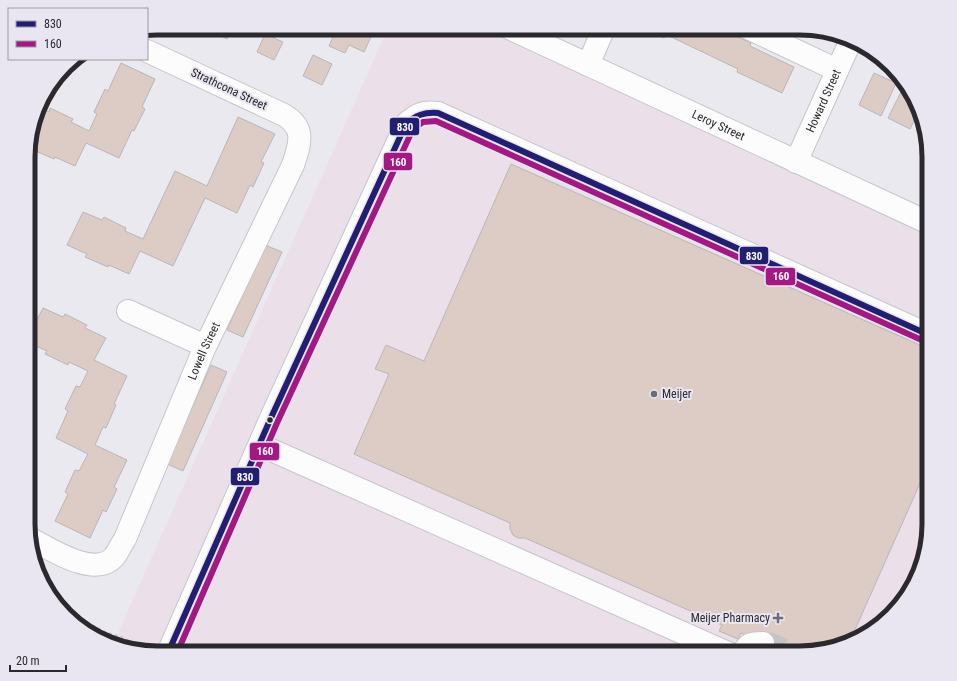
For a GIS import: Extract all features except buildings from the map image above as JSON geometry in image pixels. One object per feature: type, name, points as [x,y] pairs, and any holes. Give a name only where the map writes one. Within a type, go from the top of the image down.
[{"type":"street","name":"Leroy Street","points":[[524,35],[922,220]]},
{"type":"street","points":[[588,65],[601,35]]},
{"type":"street","points":[[763,35],[837,70]]},
{"type":"street","name":"Howard Street","points":[[796,162],[848,45]]},
{"type":"street","name":"Strathcona Street","points":[[148,51],[284,114],[298,127],[300,138]]},
{"type":"street","points":[[171,646],[273,414],[406,124],[415,116],[427,112],[438,113],[451,118],[922,332]]},
{"type":"street","name":"Lowell Street","points":[[36,541],[84,564],[96,566],[106,563],[114,558],[125,539],[205,346],[293,165],[300,138]]},
{"type":"street","points":[[128,311],[205,346]]},
{"type":"street","points":[[260,446],[712,646]]},
{"type":"street","points":[[748,646],[763,643]]},
{"type":"path","points":[[82,620],[107,633],[121,636],[137,644]]},
{"type":"shaded area","points":[[385,35],[524,35],[922,220],[922,532],[920,548],[913,571],[897,598],[880,616],[854,633],[839,640],[808,646],[149,646],[133,644],[115,639]]},
{"type":"tunnel","points":[[763,643],[776,646]]},
{"type":"transit line","name":"830","points":[[171,646],[270,420],[406,124],[413,118],[420,115],[438,113],[922,332]]},
{"type":"transit line","name":"160","points":[[180,646],[277,423],[413,129],[423,122],[436,121],[922,340]]},
{"type":"place","name":"Meijer","points":[[654,394]]},
{"type":"place","name":"Meijer Pharmacy","points":[[778,618]]}]
